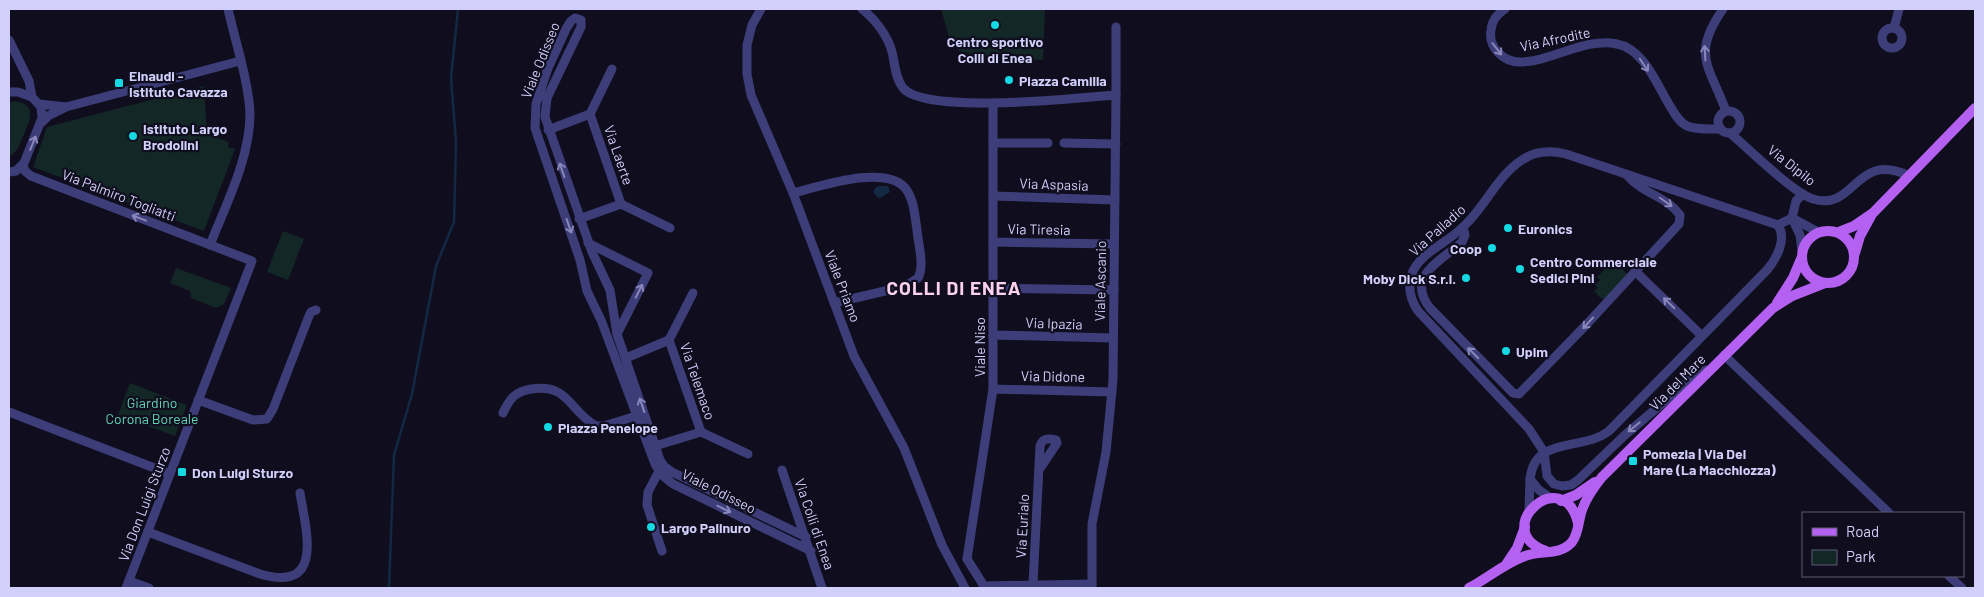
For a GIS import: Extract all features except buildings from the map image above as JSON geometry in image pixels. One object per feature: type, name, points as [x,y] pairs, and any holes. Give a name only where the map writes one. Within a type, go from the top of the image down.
[{"type":"main road","points":[[1873,213],[1860,236],[1852,269],[1847,276],[1833,283],[1825,283],[1809,275],[1804,267],[1802,254],[1811,237],[1825,230],[1839,232],[1854,226],[1873,213],[1975,108]]},
{"type":"main road","points":[[1839,232],[1850,241],[1855,254]]},
{"type":"main road","name":"Via del Mare","points":[[1773,308],[1793,278],[1802,254]]},
{"type":"main road","name":"Via del Mare","points":[[1469,588],[1524,556],[1560,551],[1568,546],[1577,533],[1578,523],[1586,500],[1602,477],[1773,308],[1792,296],[1825,283]]},
{"type":"main road","name":"Via del Mare","points":[[1503,567],[1517,548],[1529,511],[1535,504],[1543,500],[1557,500],[1576,495],[1602,477]]},
{"type":"main road","points":[[1557,500],[1573,510],[1578,523]]},
{"type":"main road","points":[[1525,527],[1527,536],[1532,543],[1539,549],[1547,552]]},
{"type":"street","points":[[210,245],[239,170],[249,128],[249,103],[228,9]]},
{"type":"street","name":"Viale Priamo","points":[[761,9],[754,21],[748,39],[746,63],[748,84],[756,107],[793,193],[856,361],[904,448],[938,536],[965,588]]},
{"type":"street","points":[[862,9],[888,40],[898,79],[908,92],[917,97],[930,101],[993,104],[1116,95]]},
{"type":"street","name":"Via Afrodite","points":[[1505,9],[1494,20],[1490,31],[1493,45],[1502,56],[1512,61],[1526,62],[1595,44],[1608,43],[1620,45],[1631,50],[1643,62],[1682,123],[1695,128],[1721,129]]},
{"type":"street","points":[[1723,9],[1709,31],[1704,52],[1707,66],[1726,111]]},
{"type":"street","points":[[1894,28],[1899,9]]},
{"type":"street","name":"Viale Odisseo","points":[[806,537],[668,470],[662,464],[617,334],[610,290],[579,219],[548,130],[544,113],[546,103],[581,28],[581,22],[578,18],[574,19],[555,52],[538,96],[535,111],[537,136],[580,260],[587,292],[601,320],[636,416],[659,471],[673,484],[810,551]]},
{"type":"street","name":"Viale Ascanio","points":[[1092,586],[1092,524],[1106,452],[1112,392],[1116,27]]},
{"type":"street","points":[[9,40],[42,110],[42,122]]},
{"type":"street","points":[[9,172],[23,165],[42,122],[48,116],[66,107],[240,61]]},
{"type":"street","name":"Via Laerte","points":[[548,130],[590,114],[612,69]]},
{"type":"street","points":[[12,91],[23,86],[25,74]]},
{"type":"street","points":[[12,91],[36,100],[66,107]]},
{"type":"street","name":"Viale Niso","points":[[967,559],[993,389],[993,104]]},
{"type":"street","points":[[1726,111],[1734,111],[1739,116],[1740,123],[1732,132],[1721,129],[1718,119],[1720,114],[1726,111]]},
{"type":"street","name":"Via Laerte","points":[[590,114],[621,204],[670,228]]},
{"type":"street","name":"Via Dipilo","points":[[1732,132],[1740,142],[1802,194],[1822,200],[1833,199],[1847,192],[1868,174],[1882,169],[1895,170],[1909,176]]},
{"type":"street","points":[[993,143],[1048,143]]},
{"type":"street","points":[[1064,143],[1116,144]]},
{"type":"street","name":"Via Palladio","points":[[1714,365],[1691,380],[1607,450],[1584,475],[1571,485],[1562,486],[1551,481],[1546,473],[1544,452],[1525,424],[1428,324],[1412,302],[1410,281],[1418,264],[1463,228],[1511,168],[1523,159],[1536,153],[1551,151],[1627,175],[1800,235]]},
{"type":"street","name":"Via Palmiro Togliatti","points":[[23,165],[25,171],[32,176],[252,261]]},
{"type":"street","points":[[1463,228],[1465,235],[1462,242],[1425,274],[1422,281],[1422,296],[1430,308],[1515,394],[1521,393],[1677,228],[1680,219],[1678,213],[1668,203],[1642,190],[1627,175]]},
{"type":"street","points":[[793,193],[852,179],[870,178],[896,181],[908,192],[915,218],[920,256],[921,270],[918,278],[909,285],[834,303]]},
{"type":"street","points":[[1529,511],[1530,480],[1533,464],[1544,452],[1605,434],[1770,267],[1778,252],[1780,228],[1792,218],[1796,201],[1802,194]]},
{"type":"street","name":"Via Aspasia","points":[[993,196],[1115,200]]},
{"type":"street","points":[[560,201],[572,197]]},
{"type":"street","name":"Via Laerte","points":[[579,219],[621,204]]},
{"type":"street","points":[[1792,218],[1818,232]]},
{"type":"street","points":[[1792,218],[1800,235],[1802,254]]},
{"type":"street","name":"Via Tiresia","points":[[993,242],[1114,244]]},
{"type":"street","points":[[588,243],[648,273],[617,334]]},
{"type":"street","name":"Via Don Luigi Sturzo","points":[[128,584],[252,261]]},
{"type":"street","points":[[584,279],[592,271],[602,272]]},
{"type":"street","points":[[1635,271],[1702,336]]},
{"type":"street","points":[[993,288],[1114,290]]},
{"type":"street","name":"Via Telemaco","points":[[626,358],[669,340],[693,293]]},
{"type":"street","points":[[594,307],[604,308],[612,302]]},
{"type":"street","points":[[198,400],[253,420],[267,419],[273,409],[309,316],[311,312],[316,310]]},
{"type":"street","name":"Via Ipazia","points":[[993,335],[1113,338]]},
{"type":"street","name":"Via Telemaco","points":[[669,340],[701,432]]},
{"type":"street","points":[[1724,355],[1888,512]]},
{"type":"street","points":[[503,413],[509,400],[517,393],[548,388],[560,393],[596,426],[604,426],[636,416]]},
{"type":"street","name":"Via Didone","points":[[993,389],[1112,392]]},
{"type":"street","points":[[9,412],[170,474]]},
{"type":"street","name":"Via Telemaco","points":[[656,446],[701,432],[748,454]]},
{"type":"street","name":"Via Colli di Enea","points":[[782,470],[822,588]]},
{"type":"street","name":"Via Eurialo","points":[[1033,584],[1039,470]]},
{"type":"street","points":[[659,471],[649,489],[646,503],[662,550]]},
{"type":"street","points":[[1530,480],[1539,490],[1557,500]]},
{"type":"street","points":[[701,498],[704,488]]},
{"type":"street","points":[[148,532],[260,574],[275,578],[290,577],[301,569],[308,553],[300,493]]},
{"type":"street","points":[[952,564],[967,559],[983,587],[1033,584],[1092,586]]},
{"type":"street","points":[[1951,577],[1962,588]]},
{"type":"street","points":[[128,584],[149,588]]},
{"type":"green space","name":"Centro sportivo Colli di Enea","points":[[941,9],[1045,9],[1043,60],[982,57],[959,51],[950,41]]},
{"type":"green space","points":[[204,86],[207,135],[229,142],[228,147],[235,149],[204,231],[33,167],[47,127]]},
{"type":"green space","points":[[14,101],[26,105],[29,109],[30,117],[18,147],[9,157],[9,103]]},
{"type":"green space","points":[[283,231],[304,239],[288,280],[267,272]]},
{"type":"green space","points":[[1613,260],[1628,275],[1605,299],[1601,298],[1594,291],[1598,288],[1595,285],[1600,280],[1597,277]]},
{"type":"green space","points":[[176,268],[231,288],[224,304],[216,308],[191,298],[190,291],[170,283]]},
{"type":"green space","name":"Giardino Corona Boreale","points":[[130,383],[187,405],[175,436],[118,415]]},
{"type":"water","points":[[879,186],[888,186],[890,192],[880,198],[877,197],[873,192]]},
{"type":"waterway","points":[[389,588],[394,455],[412,394],[436,266],[454,222],[456,142],[451,78],[458,9]]},
{"type":"place","name":"Centro sportivo Colli di Enea","points":[[995,25]]},
{"type":"place","name":"Piazza Camilla","points":[[1009,80]]},
{"type":"place","name":"Einaudi - Istituto Cavazza","points":[[119,83]]},
{"type":"place","name":"Istituto Largo Brodolini","points":[[133,136]]},
{"type":"place","name":"Euronics","points":[[1508,228]]},
{"type":"place","name":"Coop","points":[[1492,248]]},
{"type":"place","name":"Centro Commerciale Sedici Pini","points":[[1520,269]]},
{"type":"place","name":"Moby Dick S.r.l.","points":[[1466,278]]},
{"type":"place","name":"Upim","points":[[1506,351]]},
{"type":"place","name":"Piazza Penelope","points":[[548,427]]},
{"type":"place","name":"Pomezia | Via Del Mare (La Macchiozza)","points":[[1633,461]]},
{"type":"place","name":"Don Luigi Sturzo","points":[[182,472]]},
{"type":"place","name":"Largo Palinuro","points":[[651,527]]},
{"type":"district","name":"COLLI DI ENEA","points":[[954,287]]}]
